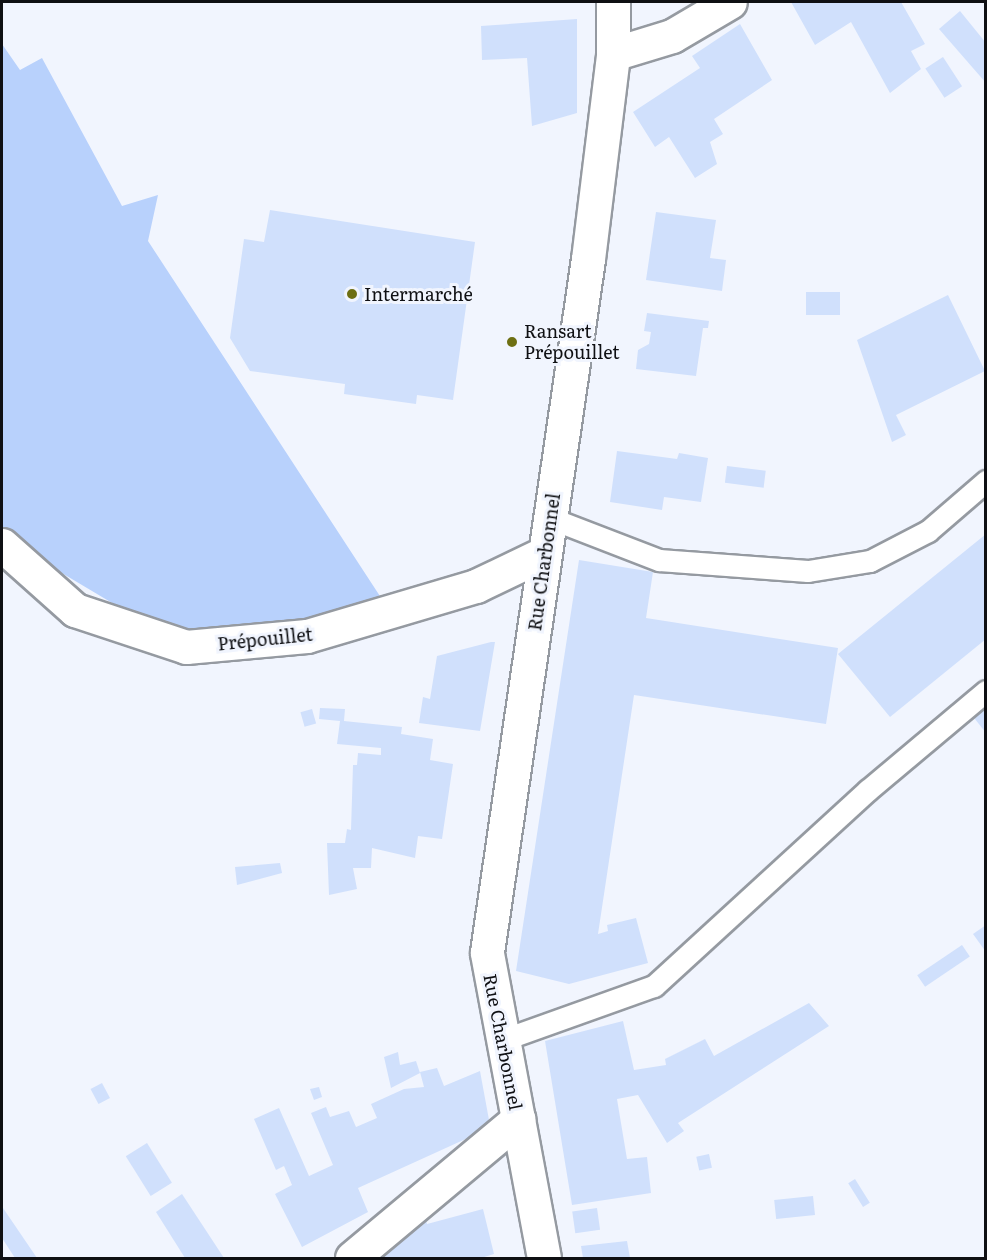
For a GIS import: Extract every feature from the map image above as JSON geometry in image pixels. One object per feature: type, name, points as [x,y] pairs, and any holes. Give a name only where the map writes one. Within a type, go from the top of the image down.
[{"type":"street","name":"Rue Charbonnel","points":[[544,1258],[487,952],[550,518],[613,54],[613,2]]},
{"type":"street","points":[[613,54],[672,36],[730,2]]},
{"type":"street","name":"Prépouillet","points":[[2,545],[75,610],[186,647],[307,636],[476,586],[545,553]]},
{"type":"street","name":"Rue Charbonnel","points":[[352,1258],[518,1119]]},
{"type":"lane","points":[[550,518],[659,560],[808,571],[870,561],[928,531],[986,481]]},
{"type":"lane","points":[[502,1040],[654,986],[868,790],[986,691]]},
{"type":"shaded area","points":[[2,44],[20,70],[42,58],[122,206],[158,195],[148,241],[391,613],[186,647],[40,560],[2,526]]},
{"type":"building","points":[[791,2],[901,2],[925,44],[911,51],[921,69],[890,93],[851,22],[815,45]]},
{"type":"building","points":[[960,11],[986,43],[986,83],[939,29]]},
{"type":"building","points":[[577,19],[577,113],[532,126],[527,58],[482,60],[481,26]]},
{"type":"building","points":[[740,24],[772,80],[714,119],[723,134],[710,142],[717,164],[695,178],[669,137],[655,147],[633,112],[700,68],[692,56]]},
{"type":"building","points":[[943,57],[962,86],[944,98],[925,68]]},
{"type":"building","name":"Intermarché","points":[[270,210],[475,242],[453,400],[417,395],[416,404],[344,394],[345,384],[250,371],[230,338],[244,239],[264,242]]},
{"type":"building","points":[[656,212],[716,220],[710,258],[726,260],[722,291],[646,280]]},
{"type":"building","points":[[806,292],[840,292],[840,315],[806,315]]},
{"type":"building","points":[[948,295],[985,371],[896,415],[906,435],[892,442],[857,340]]},
{"type":"building","points":[[647,313],[709,321],[708,328],[703,328],[696,376],[636,369],[638,350],[649,344],[651,332],[644,331]]},
{"type":"building","points":[[617,451],[677,459],[679,453],[708,458],[701,502],[664,497],[662,510],[610,502]]},
{"type":"building","points":[[727,466],[766,471],[764,488],[725,483]]},
{"type":"building","points":[[986,534],[986,639],[890,717],[838,654]]},
{"type":"building","points":[[579,560],[653,572],[646,618],[838,648],[826,724],[634,695],[598,934],[608,931],[607,925],[636,918],[648,963],[569,984],[516,971]]},
{"type":"building","points":[[495,642],[480,731],[419,723],[423,697],[430,699],[437,656]]},
{"type":"building","points":[[986,703],[986,733],[971,714]]},
{"type":"building","points":[[320,708],[345,709],[344,721],[402,727],[401,734],[433,739],[430,760],[453,764],[442,839],[418,836],[415,858],[372,848],[371,868],[353,868],[357,889],[329,895],[327,843],[345,843],[347,829],[351,830],[353,765],[357,765],[358,753],[381,755],[381,748],[337,744],[340,721],[319,719]]},
{"type":"building","points":[[312,709],[316,723],[305,727],[300,712]]},
{"type":"building","points":[[280,863],[282,873],[237,885],[235,867]]},
{"type":"building","points":[[986,925],[986,952],[973,934]]},
{"type":"building","points":[[962,945],[970,957],[925,987],[917,975]]},
{"type":"building","points":[[809,1003],[829,1026],[678,1123],[684,1131],[667,1143],[638,1095],[617,1099],[627,1159],[647,1157],[651,1193],[572,1205],[545,1041],[623,1021],[634,1070],[666,1065],[665,1059],[705,1039],[714,1056]]},
{"type":"building","points":[[398,1052],[400,1065],[416,1061],[420,1073],[391,1088],[384,1057]]},
{"type":"building","points":[[437,1068],[444,1086],[480,1071],[489,1120],[481,1132],[358,1188],[368,1212],[302,1247],[275,1194],[292,1185],[284,1166],[276,1170],[254,1119],[279,1108],[309,1176],[333,1165],[311,1113],[326,1107],[330,1117],[349,1111],[356,1127],[377,1118],[371,1104],[404,1089],[424,1087],[420,1072]]},
{"type":"building","points":[[102,1083],[110,1098],[99,1104],[91,1089]]},
{"type":"building","points":[[319,1087],[322,1097],[314,1100],[310,1089]]},
{"type":"building","points":[[147,1143],[172,1183],[151,1196],[126,1156]]},
{"type":"building","points":[[709,1154],[712,1168],[699,1170],[696,1157]]},
{"type":"building","points":[[855,1179],[870,1203],[863,1207],[848,1183]]},
{"type":"building","points":[[182,1194],[224,1258],[185,1258],[156,1212]]},
{"type":"building","points":[[813,1196],[815,1215],[776,1219],[774,1200]]},
{"type":"building","points":[[3,1208],[37,1258],[15,1258],[2,1238]]},
{"type":"building","points":[[597,1208],[600,1230],[575,1233],[572,1211]]},
{"type":"building","points":[[483,1209],[494,1254],[481,1258],[374,1258],[425,1216],[427,1224]]},
{"type":"building","points":[[627,1241],[630,1258],[583,1258],[581,1246]]},
{"type":"place","name":"Intermarché","points":[[352,294]]},
{"type":"place","name":"Ransart Prépouillet","points":[[512,342]]}]
